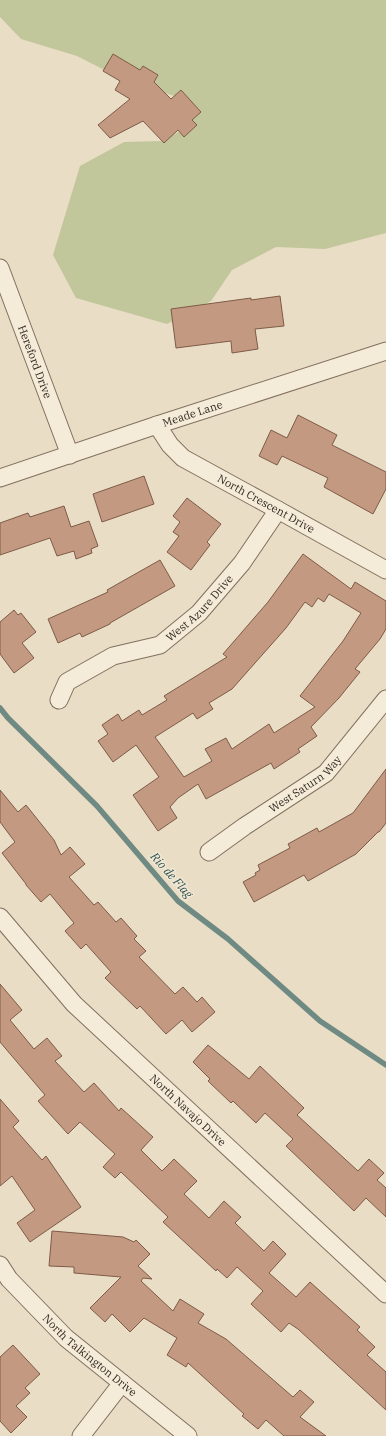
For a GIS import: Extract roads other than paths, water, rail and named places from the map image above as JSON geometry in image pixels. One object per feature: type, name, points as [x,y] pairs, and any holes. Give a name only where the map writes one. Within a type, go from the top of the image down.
[{"type":"street","name":"Hereford Drive","points":[[0,268],[70,455]]},
{"type":"street","name":"Meade Lane","points":[[0,478],[157,425],[386,351]]},
{"type":"street","name":"North Crescent Drive","points":[[157,425],[170,445],[183,458],[386,570]]},
{"type":"street","name":"West Azure Drive","points":[[59,700],[67,682],[113,656],[160,645],[199,613],[242,563],[278,510]]},
{"type":"street","name":"West Saturn Way","points":[[209,852],[245,826],[326,773],[373,717],[386,699]]},
{"type":"street","name":"North Navajo Drive","points":[[0,917],[74,1004],[386,1294]]},
{"type":"street","name":"North Talkington Drive","points":[[0,1265],[8,1279],[66,1338],[188,1436]]},
{"type":"street","points":[[81,1436],[122,1383]]},
{"type":"waterway","name":"Rio de Flag","points":[[0,708],[8,718],[97,806],[178,901],[228,939],[320,1021],[386,1065]]}]
